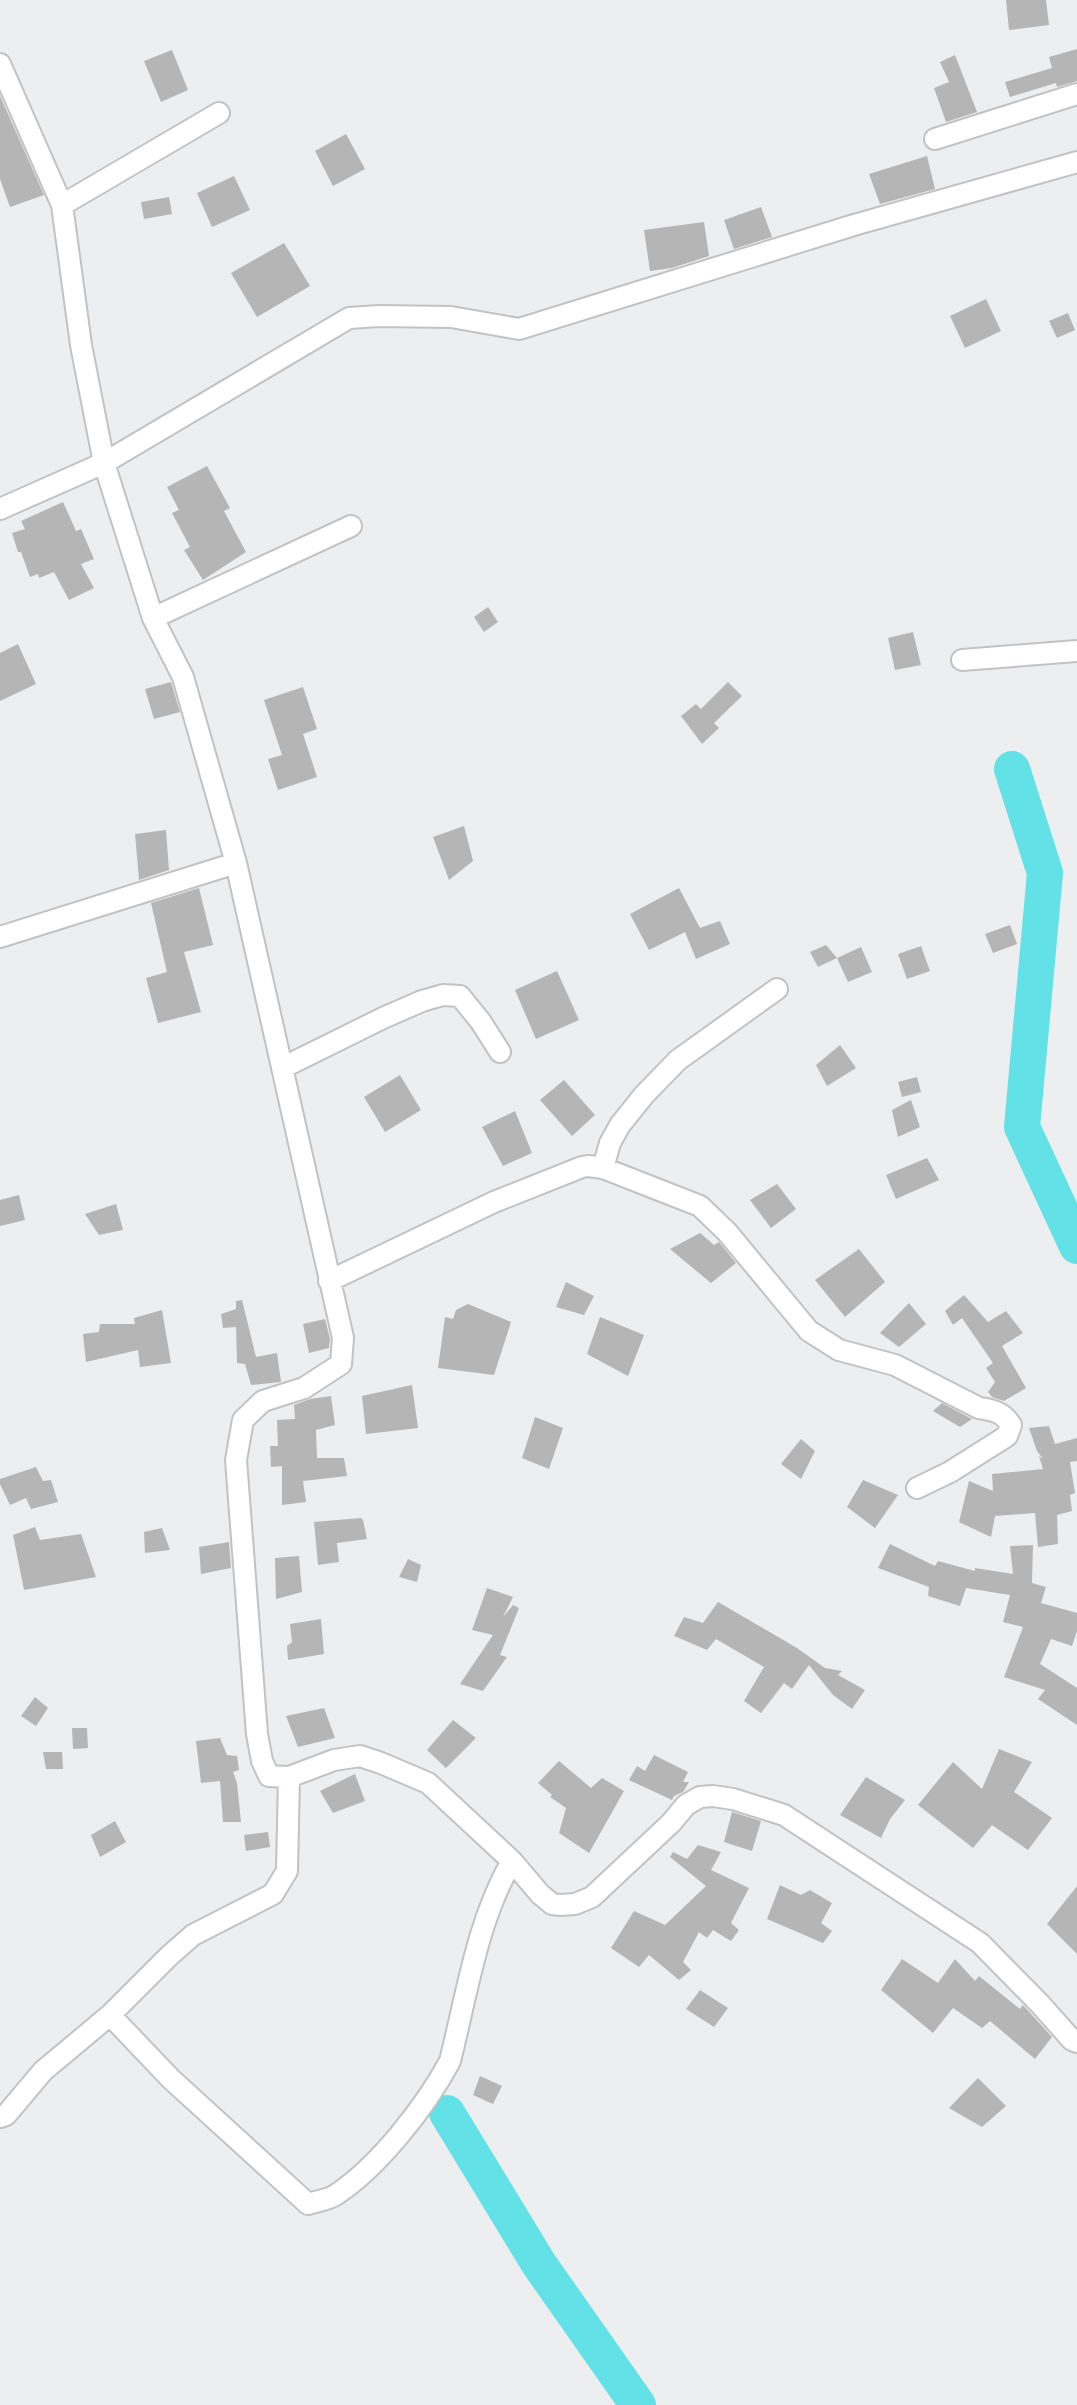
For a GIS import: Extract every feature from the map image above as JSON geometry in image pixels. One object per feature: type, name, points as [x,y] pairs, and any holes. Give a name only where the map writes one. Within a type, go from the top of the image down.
[{"type":"street","points":[[0,64],[62,205],[81,345],[104,463],[153,618],[183,677],[236,863],[343,1338],[341,1364],[304,1388],[263,1401],[243,1420],[236,1460],[257,1734],[262,1761],[269,1776],[289,1777],[334,1760],[360,1756],[428,1783],[512,1861],[552,1904],[575,1904],[592,1897],[686,1805],[700,1797],[733,1799],[784,1815],[980,1943],[1077,2042]]},
{"type":"street","points":[[935,139],[1077,94]]},
{"type":"street","points":[[62,205],[219,113]]},
{"type":"street","points":[[0,509],[104,463],[349,318],[451,317],[519,329],[854,225],[1077,162]]},
{"type":"street","points":[[153,618],[351,526]]},
{"type":"street","points":[[962,660],[1077,651]]},
{"type":"street","points":[[0,937],[236,863]]},
{"type":"street","points":[[603,1168],[610,1143],[620,1125],[652,1086],[678,1060],[777,989]]},
{"type":"street","points":[[282,1068],[383,1018],[443,995],[460,996],[500,1052]]},
{"type":"street","points":[[329,1281],[494,1202],[582,1167],[603,1168],[700,1206],[727,1232],[809,1331],[839,1350],[895,1365],[979,1408],[1006,1416],[1011,1425],[1007,1436],[950,1472],[917,1488]]},
{"type":"street","points":[[0,2117],[6,2115],[43,2071],[110,2015],[193,1935],[273,1894],[287,1871],[289,1777]]},
{"type":"street","points":[[110,2015],[171,2079],[308,2204],[334,2196],[361,2175],[403,2130],[441,2079],[450,2061],[487,1916],[497,1887],[512,1861]]},
{"type":"building","points":[[1006,0],[1046,0],[1049,25],[1009,30]]},
{"type":"building","points":[[1077,49],[1077,81],[1057,87],[1056,83],[1010,97],[1005,82],[1052,68],[1049,57]]},
{"type":"building","points":[[172,50],[188,90],[161,102],[144,61]]},
{"type":"building","points":[[955,55],[977,112],[946,122],[934,88],[949,82],[940,62]]},
{"type":"building","points":[[0,96],[44,195],[10,207],[0,179]]},
{"type":"building","points":[[346,134],[365,169],[333,186],[315,151]]},
{"type":"building","points":[[927,156],[935,189],[880,204],[869,174]]},
{"type":"building","points":[[234,176],[250,210],[212,227],[197,193]]},
{"type":"building","points":[[169,197],[172,214],[144,219],[141,202]]},
{"type":"building","points":[[761,207],[772,237],[734,249],[724,220]]},
{"type":"building","points":[[704,222],[709,256],[672,268],[650,271],[644,230]]},
{"type":"building","points":[[284,243],[310,286],[257,317],[231,273]]},
{"type":"building","points":[[986,299],[1001,331],[965,348],[950,316]]},
{"type":"building","points":[[1068,313],[1075,330],[1057,338],[1049,321]]},
{"type":"building","points":[[207,466],[230,508],[224,511],[246,552],[203,580],[184,550],[190,547],[172,513],[179,510],[167,487]]},
{"type":"building","points":[[63,502],[76,531],[81,529],[94,559],[81,564],[94,588],[69,600],[54,572],[39,578],[38,574],[30,577],[12,533],[25,529],[21,521]]},
{"type":"building","points":[[488,607],[498,622],[484,632],[474,617]]},
{"type":"building","points":[[913,632],[921,665],[895,670],[888,638]]},
{"type":"building","points":[[18,644],[36,684],[0,701],[0,653]]},
{"type":"building","points":[[171,682],[180,712],[154,719],[145,689]]},
{"type":"building","points":[[728,682],[742,696],[714,723],[719,728],[702,744],[681,716],[696,704],[701,709]]},
{"type":"building","points":[[303,687],[317,729],[303,734],[317,777],[278,790],[268,759],[282,755],[264,700]]},
{"type":"building","points":[[464,826],[473,861],[449,880],[433,837]]},
{"type":"building","points":[[166,830],[169,870],[139,880],[135,834]]},
{"type":"building","points":[[199,888],[213,945],[184,952],[201,1012],[158,1023],[146,978],[167,972],[151,903]]},
{"type":"building","points":[[679,888],[700,928],[720,921],[730,944],[696,959],[685,932],[649,950],[630,914]]},
{"type":"building","points":[[1010,925],[1017,944],[993,953],[985,934]]},
{"type":"building","points":[[826,945],[837,958],[818,967],[810,952]]},
{"type":"building","points":[[921,946],[930,971],[907,979],[898,954]]},
{"type":"building","points":[[861,947],[872,972],[848,982],[837,958]]},
{"type":"building","points":[[557,971],[579,1020],[536,1039],[515,990]]},
{"type":"building","points":[[840,1045],[856,1068],[827,1086],[816,1065]]},
{"type":"building","points":[[400,1075],[421,1110],[385,1132],[364,1097]]},
{"type":"building","points":[[917,1077],[921,1092],[902,1097],[898,1082]]},
{"type":"building","points":[[564,1080],[595,1115],[572,1136],[540,1100]]},
{"type":"building","points":[[911,1100],[920,1127],[898,1137],[892,1110]]},
{"type":"building","points":[[515,1111],[532,1153],[503,1166],[482,1127]]},
{"type":"building","points":[[927,1158],[939,1180],[896,1199],[886,1175]]},
{"type":"building","points":[[777,1184],[796,1209],[771,1228],[750,1200]]},
{"type":"building","points":[[19,1195],[25,1220],[0,1226],[0,1200]]},
{"type":"building","points":[[116,1204],[123,1230],[99,1235],[85,1214]]},
{"type":"building","points":[[700,1233],[714,1245],[719,1242],[736,1263],[711,1283],[670,1249]]},
{"type":"building","points":[[859,1249],[885,1282],[845,1317],[815,1280]]},
{"type":"building","points":[[566,1282],[594,1296],[584,1315],[556,1307]]},
{"type":"building","points":[[964,1295],[988,1322],[1006,1311],[1023,1333],[1002,1346],[1026,1388],[1004,1401],[988,1392],[995,1382],[986,1368],[993,1363],[962,1318],[953,1325],[945,1311]]},
{"type":"building","points":[[242,1300],[256,1357],[277,1353],[281,1382],[251,1385],[245,1364],[237,1363],[236,1327],[223,1328],[221,1314],[236,1309],[236,1301]]},
{"type":"building","points":[[909,1303],[926,1324],[899,1347],[880,1333]]},
{"type":"building","points":[[468,1304],[511,1322],[494,1375],[438,1368],[445,1317],[453,1319],[456,1310]]},
{"type":"building","points":[[162,1310],[171,1363],[140,1367],[138,1350],[86,1362],[83,1334],[99,1332],[100,1324],[135,1324],[134,1318]]},
{"type":"building","points":[[600,1317],[644,1335],[628,1376],[587,1354]]},
{"type":"building","points":[[325,1319],[329,1348],[309,1353],[303,1324]]},
{"type":"building","points":[[412,1385],[418,1428],[366,1434],[362,1396]]},
{"type":"building","points":[[331,1396],[335,1425],[316,1430],[317,1458],[344,1458],[347,1476],[303,1481],[306,1502],[282,1505],[282,1466],[271,1467],[270,1446],[278,1446],[277,1420],[295,1419],[294,1405]]},
{"type":"building","points":[[942,1403],[972,1419],[960,1427],[933,1411]]},
{"type":"building","points":[[535,1417],[563,1428],[549,1469],[522,1458]]},
{"type":"building","points":[[1049,1426],[1055,1444],[1077,1438],[1077,1461],[1070,1462],[1075,1493],[1070,1495],[1072,1511],[1057,1515],[1058,1544],[1038,1547],[1035,1513],[995,1516],[991,1537],[959,1522],[969,1481],[993,1491],[992,1474],[1043,1469],[1039,1456],[1043,1459],[1029,1428]]},
{"type":"building","points":[[801,1439],[815,1451],[801,1479],[781,1464]]},
{"type":"building","points":[[36,1467],[43,1481],[51,1480],[58,1502],[31,1509],[26,1498],[10,1505],[0,1479]]},
{"type":"building","points":[[863,1480],[898,1495],[875,1528],[847,1507]]},
{"type":"building","points":[[361,1518],[367,1539],[337,1543],[339,1562],[318,1565],[314,1522]]},
{"type":"building","points":[[35,1527],[40,1540],[81,1534],[96,1577],[24,1590],[13,1535]]},
{"type":"building","points":[[162,1528],[170,1550],[145,1553],[144,1532]]},
{"type":"building","points":[[229,1542],[231,1568],[201,1574],[199,1547]]},
{"type":"building","points":[[890,1544],[935,1566],[938,1561],[975,1571],[975,1568],[1013,1574],[1010,1546],[1033,1545],[1032,1583],[1046,1587],[1041,1603],[1077,1613],[1077,1631],[1072,1646],[1051,1639],[1040,1664],[1077,1688],[1077,1725],[1038,1699],[1045,1690],[1004,1677],[1023,1627],[1003,1622],[1010,1595],[966,1588],[960,1606],[928,1596],[929,1587],[878,1568]]},
{"type":"building","points":[[299,1556],[302,1592],[276,1599],[275,1558]]},
{"type":"building","points":[[408,1559],[421,1565],[417,1582],[399,1577]]},
{"type":"building","points":[[487,1588],[513,1597],[503,1617],[513,1605],[519,1608],[500,1655],[507,1657],[483,1691],[460,1684],[493,1635],[472,1630]]},
{"type":"building","points":[[718,1602],[825,1668],[842,1671],[838,1675],[865,1690],[852,1709],[833,1695],[809,1665],[792,1689],[784,1683],[761,1713],[744,1701],[764,1667],[716,1639],[707,1650],[674,1636],[684,1617],[703,1623]]},
{"type":"building","points":[[321,1619],[324,1654],[288,1660],[287,1646],[292,1642],[290,1624]]},
{"type":"building","points":[[35,1697],[48,1708],[36,1726],[21,1716]]},
{"type":"building","points":[[324,1708],[335,1738],[298,1747],[286,1716]]},
{"type":"building","points":[[453,1720],[476,1738],[446,1768],[427,1750]]},
{"type":"building","points":[[72,1728],[87,1728],[88,1748],[73,1749]]},
{"type":"building","points":[[220,1738],[227,1755],[237,1756],[239,1770],[233,1772],[241,1822],[223,1822],[220,1781],[201,1783],[196,1741]]},
{"type":"building","points":[[999,1749],[1032,1762],[1014,1792],[1052,1818],[1028,1850],[992,1825],[973,1848],[918,1805],[953,1762],[982,1789]]},
{"type":"building","points":[[43,1752],[62,1752],[63,1769],[46,1769]]},
{"type":"building","points":[[654,1755],[688,1772],[683,1782],[689,1782],[683,1792],[672,1800],[629,1780],[637,1766],[645,1771]]},
{"type":"building","points":[[559,1761],[591,1788],[602,1778],[624,1791],[589,1853],[559,1833],[566,1808],[550,1797],[552,1795],[538,1783]]},
{"type":"building","points":[[355,1774],[365,1801],[333,1813],[320,1791]]},
{"type":"building","points":[[866,1777],[905,1800],[890,1819],[881,1838],[840,1815]]},
{"type":"building","points":[[732,1812],[761,1821],[752,1851],[724,1842]]},
{"type":"building","points":[[115,1821],[126,1842],[100,1857],[91,1835]]},
{"type":"building","points":[[268,1832],[270,1847],[246,1851],[244,1835]]},
{"type":"building","points":[[698,1845],[721,1852],[711,1870],[749,1888],[731,1923],[739,1930],[731,1941],[713,1930],[707,1938],[699,1932],[683,1962],[691,1970],[679,1980],[649,1955],[639,1967],[611,1948],[634,1911],[665,1925],[706,1886],[670,1857],[673,1852],[687,1859]]},
{"type":"building","points":[[780,1885],[801,1895],[810,1890],[832,1903],[821,1923],[832,1931],[823,1943],[767,1919]]},
{"type":"building","points":[[1077,1886],[1077,1954],[1047,1924]]},
{"type":"building","points":[[902,1959],[938,1983],[955,1959],[975,1981],[979,1976],[1020,2009],[1023,2005],[1052,2037],[1035,2059],[990,2021],[982,2028],[953,2008],[933,2033],[881,1990]]},
{"type":"building","points":[[700,1990],[728,2008],[714,2027],[686,2009]]},
{"type":"building","points":[[480,2076],[502,2086],[493,2104],[473,2095]]},
{"type":"building","points":[[978,2078],[1006,2106],[982,2127],[949,2108]]},
{"type":"waterway","points":[[1012,769],[1045,873],[1022,1127],[1077,1246]]},
{"type":"waterway","points":[[447,2113],[539,2264],[638,2405]]}]
